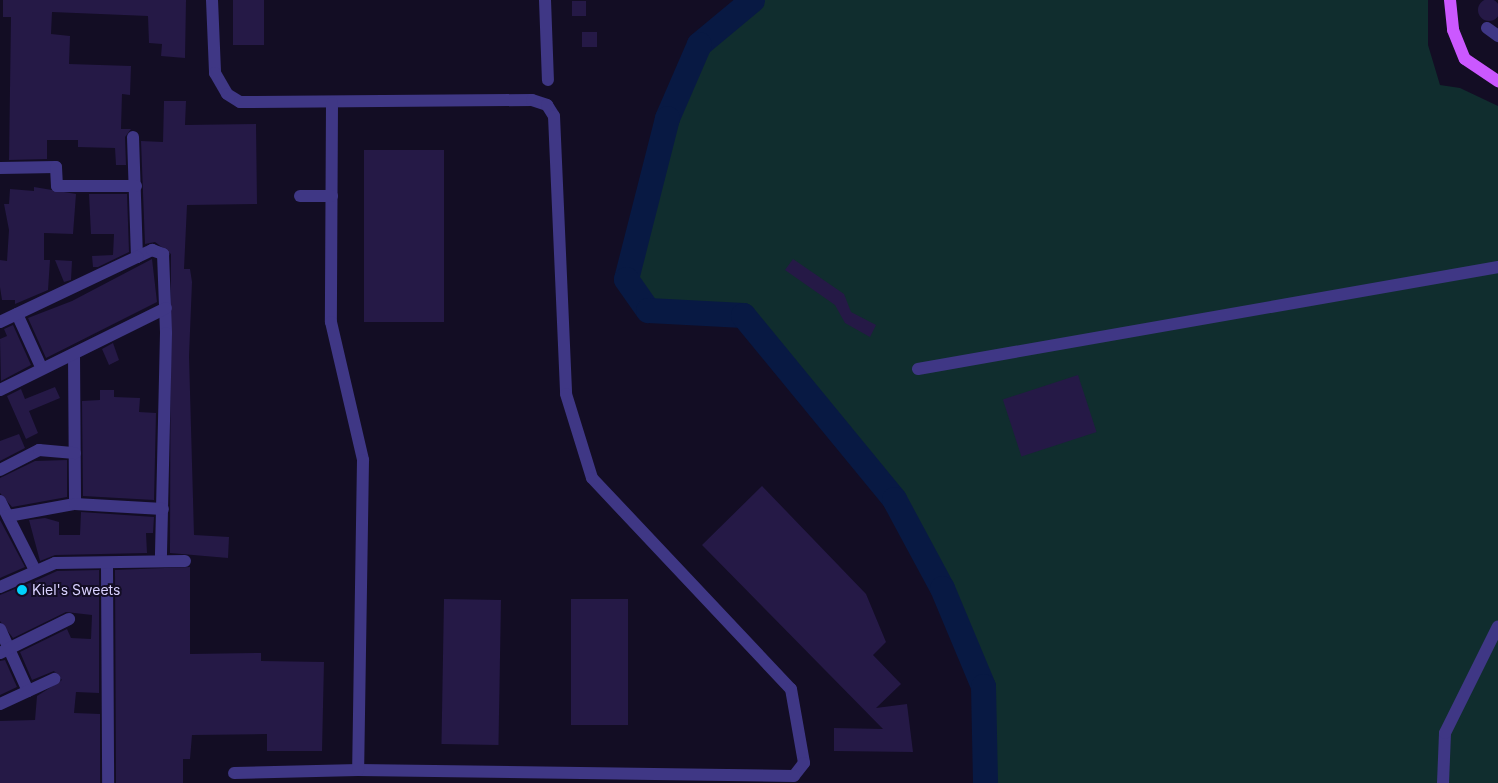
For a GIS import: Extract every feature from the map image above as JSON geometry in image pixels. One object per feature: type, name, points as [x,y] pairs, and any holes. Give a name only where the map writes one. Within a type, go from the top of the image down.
[{"type":"main road","points":[[1450,0],[1453,30],[1465,58],[1498,81]]},
{"type":"street","points":[[212,0],[215,73],[227,94],[240,102],[332,104],[532,100],[547,105],[554,116],[566,394],[576,437],[592,478],[791,689],[804,763],[794,776],[751,779],[358,770],[234,773]]},
{"type":"street","points":[[545,0],[548,80]]},
{"type":"street","points":[[1487,28],[1498,36]]},
{"type":"street","points":[[332,104],[331,322],[363,460],[358,770]]},
{"type":"street","points":[[133,137],[137,257]]},
{"type":"street","points":[[0,168],[56,167],[57,186],[136,186]]},
{"type":"street","points":[[300,196],[332,196]]},
{"type":"street","points":[[0,322],[152,250],[163,254],[166,308],[161,561]]},
{"type":"street","points":[[918,369],[1498,267]]},
{"type":"street","points":[[0,390],[166,308]]},
{"type":"street","points":[[17,314],[42,369]]},
{"type":"street","points":[[74,354],[75,504]]},
{"type":"street","points":[[0,470],[39,450],[76,453]]},
{"type":"street","points":[[0,501],[35,570]]},
{"type":"street","points":[[8,516],[75,504],[163,509]]},
{"type":"street","points":[[0,587],[35,570],[55,563],[107,565],[185,561]]},
{"type":"street","points":[[107,565],[108,783]]},
{"type":"street","points":[[5,650],[70,619]]},
{"type":"street","points":[[1443,783],[1445,733],[1498,626]]},
{"type":"street","points":[[0,630],[5,650],[28,691]]},
{"type":"street","points":[[0,704],[54,679]]},
{"type":"green space","points":[[757,0],[1428,0],[1428,45],[1440,85],[1460,88],[1498,106],[1498,783],[991,783],[988,681],[940,573],[900,497],[745,309],[653,305],[632,279],[673,118],[705,48]]},
{"type":"building","points":[[1489,-1],[1497,2],[1500,10],[1497,18],[1489,21],[1481,18],[1478,10],[1481,2]]},
{"type":"building","points":[[3,0],[186,0],[185,58],[161,56],[162,44],[149,43],[148,16],[52,12],[51,34],[70,36],[69,64],[131,66],[130,95],[122,94],[121,129],[131,129],[125,137],[126,165],[116,165],[115,148],[78,147],[78,140],[47,140],[47,159],[9,160],[11,17],[3,17]]},
{"type":"building","points":[[233,0],[264,0],[264,45],[233,45]]},
{"type":"building","points":[[572,1],[586,1],[586,16],[572,16]]},
{"type":"building","points":[[582,32],[597,32],[597,47],[582,47]]},
{"type":"building","points":[[164,101],[186,101],[185,125],[256,124],[257,204],[187,205],[184,269],[190,269],[192,282],[189,356],[194,535],[229,537],[228,558],[170,553],[171,254],[155,242],[145,244],[141,141],[163,142]]},
{"type":"building","points":[[364,150],[444,150],[444,322],[364,322]]},
{"type":"building","points":[[34,187],[76,194],[73,234],[44,233],[44,260],[50,260],[48,290],[15,304],[15,300],[2,300],[0,287],[0,260],[7,261],[9,230],[4,204],[9,204],[10,189],[34,191]]},
{"type":"building","points":[[89,194],[127,194],[129,252],[98,267],[93,267],[92,256],[113,255],[114,234],[91,234]]},
{"type":"building","points":[[152,259],[157,302],[46,358],[28,318],[72,301]]},
{"type":"building","points":[[793,259],[844,294],[851,312],[876,325],[870,337],[845,323],[835,305],[785,270]]},
{"type":"building","points":[[55,260],[72,261],[71,280],[64,282]]},
{"type":"building","points":[[13,325],[31,365],[1,381],[0,339],[7,336],[4,329]]},
{"type":"building","points":[[113,343],[119,360],[109,365],[102,349]]},
{"type":"building","points":[[1078,375],[1097,432],[1021,456],[1003,399]]},
{"type":"building","points":[[55,387],[60,398],[29,411],[38,433],[26,439],[7,396],[21,389],[25,399]]},
{"type":"building","points":[[100,390],[114,390],[114,397],[140,398],[139,412],[156,413],[154,500],[83,496],[82,401],[100,400]]},
{"type":"building","points":[[19,434],[25,448],[0,461],[0,441]]},
{"type":"building","points":[[67,460],[67,497],[12,507],[0,493],[0,478],[35,461]]},
{"type":"building","points":[[762,486],[866,594],[886,642],[873,655],[901,684],[876,708],[907,704],[913,752],[834,751],[834,728],[883,729],[702,545]]},
{"type":"building","points":[[81,512],[154,517],[153,533],[146,533],[147,553],[55,555],[40,561],[29,520],[45,518],[59,522],[59,535],[80,535]]},
{"type":"building","points":[[0,520],[25,567],[0,578]]},
{"type":"building","points":[[190,567],[190,654],[261,653],[261,661],[324,662],[322,751],[267,751],[267,734],[192,735],[190,759],[183,759],[183,783],[116,783],[115,570]]},
{"type":"building","points":[[99,570],[99,693],[76,692],[74,713],[100,714],[100,783],[0,783],[0,721],[35,720],[37,696],[62,680],[54,671],[32,680],[20,652],[67,629],[71,638],[91,639],[92,615],[66,612],[13,638],[0,621],[0,595],[32,582],[35,587],[35,581],[57,571]]},
{"type":"building","points":[[444,599],[501,600],[498,745],[441,744]]},
{"type":"building","points":[[571,599],[628,599],[628,725],[571,725]]},
{"type":"building","points":[[5,660],[17,687],[0,695],[0,661]]},
{"type":"waterway","points":[[752,0],[699,44],[667,118],[626,279],[648,310],[743,315],[894,499],[942,588],[983,686],[985,783]]},
{"type":"place","name":"Kiel's Sweets","points":[[22,590]]}]
